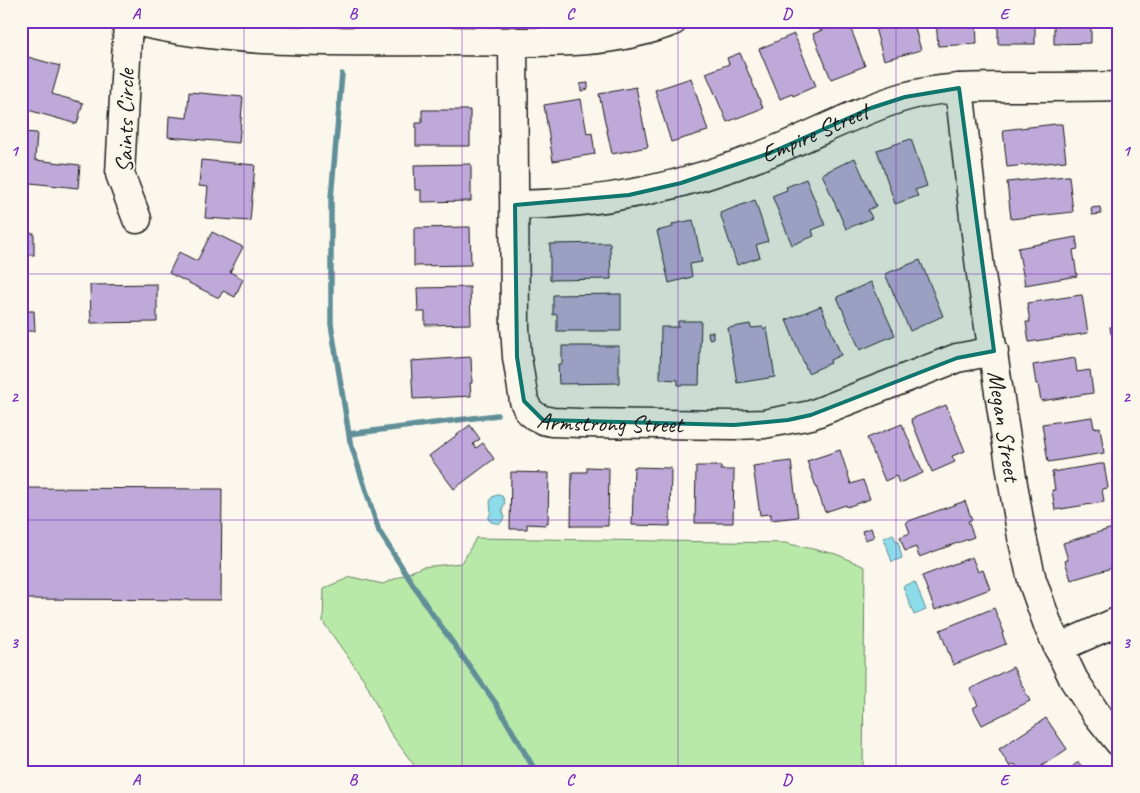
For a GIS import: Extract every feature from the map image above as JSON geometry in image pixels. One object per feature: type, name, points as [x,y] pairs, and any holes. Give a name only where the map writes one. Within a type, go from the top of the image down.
[{"type":"street","name":"Saints Circle","points":[[128,21],[120,174],[137,219]]},
{"type":"street","points":[[135,21],[172,30],[250,38],[311,41],[589,40],[640,31],[673,21]]},
{"type":"street","name":"Armstrong Street","points":[[514,41],[515,327],[517,357],[524,402],[528,410],[535,416],[552,422],[734,425],[788,420],[838,406],[957,358],[994,351]]},
{"type":"street","name":"Empire Street","points":[[515,205],[547,205],[610,198],[682,183],[770,153],[871,108],[932,91],[959,88],[1119,86]]},
{"type":"street","name":"Megan Street","points":[[959,88],[980,268],[1022,537],[1032,580],[1058,648],[1074,680],[1095,712],[1119,742]]},
{"type":"street","points":[[1058,648],[1119,621]]},
{"type":"highlighted area","points":[[959,88],[994,351],[957,358],[811,415],[788,420],[734,425],[543,420],[524,401],[517,357],[515,205],[629,195],[681,183],[770,153],[871,108],[905,97]]},
{"type":"green space","points":[[476,538],[785,543],[836,554],[865,567],[863,772],[419,772],[389,731],[365,681],[323,622],[324,588],[351,577],[383,584],[422,567],[462,563]]},
{"type":"water","points":[[502,496],[505,502],[502,510],[505,517],[500,524],[491,522],[488,519],[491,512],[490,502],[492,497]]},
{"type":"water","points":[[893,534],[896,541],[898,541],[902,558],[892,562],[884,538]]},
{"type":"water","points":[[915,582],[926,610],[914,615],[903,586]]},
{"type":"building","points":[[826,21],[848,21],[865,66],[831,79],[813,34],[824,29],[822,23]]},
{"type":"building","points":[[873,21],[913,21],[921,50],[884,60]]},
{"type":"building","points":[[936,21],[976,21],[977,44],[938,46]]},
{"type":"building","points":[[998,21],[1035,21],[1035,44],[998,44]]},
{"type":"building","points":[[1054,21],[1091,21],[1091,43],[1054,44]]},
{"type":"building","points":[[794,34],[816,86],[793,96],[792,94],[780,99],[759,49]]},
{"type":"building","points":[[740,53],[763,108],[727,122],[706,73],[729,64],[727,58]]},
{"type":"building","points":[[21,55],[60,66],[52,94],[83,103],[77,124],[21,108]]},
{"type":"building","points":[[691,78],[708,131],[671,142],[655,90]]},
{"type":"building","points":[[588,83],[588,89],[581,91],[580,84]]},
{"type":"building","points":[[636,87],[648,147],[612,154],[599,94]]},
{"type":"building","points":[[189,92],[243,97],[239,143],[168,137],[169,116],[187,118]]},
{"type":"building","points":[[581,99],[587,134],[592,133],[595,154],[553,161],[544,105]]},
{"type":"building","points":[[422,110],[470,110],[470,146],[416,146],[416,123],[422,123]]},
{"type":"building","points":[[1062,124],[1066,161],[1007,167],[1003,130]]},
{"type":"building","points":[[21,132],[37,133],[35,160],[80,165],[78,188],[21,182]]},
{"type":"building","points":[[911,139],[927,186],[915,190],[918,196],[895,204],[877,150]]},
{"type":"building","points":[[855,158],[876,206],[868,210],[872,218],[846,229],[822,174]]},
{"type":"building","points":[[201,160],[255,165],[250,221],[205,218],[208,187],[199,186]]},
{"type":"building","points":[[471,164],[471,201],[421,202],[421,190],[415,190],[414,165]]},
{"type":"building","points":[[1069,176],[1073,212],[1011,219],[1007,182]]},
{"type":"building","points":[[806,179],[825,225],[812,230],[814,236],[792,245],[772,196],[787,190],[786,187]]},
{"type":"building","points":[[755,200],[768,241],[756,245],[760,257],[737,265],[720,213]]},
{"type":"building","points":[[1100,207],[1101,214],[1092,215],[1091,208]]},
{"type":"building","points":[[693,220],[702,262],[690,264],[692,277],[669,283],[657,231],[673,227],[672,224]]},
{"type":"building","points":[[470,227],[471,265],[414,266],[414,228]]},
{"type":"building","points":[[212,232],[243,247],[230,272],[243,279],[235,297],[223,291],[219,298],[169,273],[179,252],[197,261]]},
{"type":"building","points":[[21,233],[34,233],[34,255],[21,255]]},
{"type":"building","points":[[1076,237],[1078,249],[1073,250],[1077,276],[1025,285],[1018,248]]},
{"type":"building","points":[[610,243],[611,279],[550,280],[550,244]]},
{"type":"building","points":[[920,260],[943,316],[910,331],[885,274]]},
{"type":"building","points":[[871,282],[895,335],[860,350],[837,297]]},
{"type":"building","points":[[157,284],[157,322],[91,323],[90,285]]},
{"type":"building","points":[[470,287],[471,324],[425,325],[425,312],[418,312],[417,288]]},
{"type":"building","points":[[621,294],[621,331],[557,331],[557,314],[553,315],[553,295]]},
{"type":"building","points":[[1082,295],[1088,333],[1029,342],[1026,322],[1030,322],[1027,303]]},
{"type":"building","points":[[821,306],[841,355],[830,360],[831,363],[808,373],[786,320]]},
{"type":"building","points":[[21,311],[34,311],[35,331],[21,331]]},
{"type":"building","points":[[678,321],[701,321],[699,385],[678,385],[678,380],[660,379],[661,327],[678,327]]},
{"type":"building","points":[[750,324],[751,328],[767,328],[775,377],[737,383],[728,328]]},
{"type":"building","points":[[1118,326],[1119,332],[1111,334],[1110,327]]},
{"type":"building","points":[[708,332],[713,332],[713,338],[709,339]]},
{"type":"building","points":[[562,346],[619,346],[619,383],[559,384],[558,364],[562,364]]},
{"type":"building","points":[[471,357],[471,396],[413,399],[411,361]]},
{"type":"building","points":[[1075,358],[1077,372],[1090,370],[1093,393],[1041,401],[1033,365]]},
{"type":"building","points":[[946,405],[965,451],[952,456],[955,462],[932,472],[911,419]]},
{"type":"building","points":[[1092,417],[1094,428],[1100,427],[1104,453],[1048,462],[1042,424]]},
{"type":"building","points":[[902,424],[923,473],[899,483],[896,476],[885,481],[867,438]]},
{"type":"building","points":[[470,425],[480,439],[473,444],[476,448],[483,443],[494,459],[454,489],[429,456]]},
{"type":"building","points":[[840,450],[851,484],[863,480],[870,499],[825,512],[807,461]]},
{"type":"building","points":[[791,461],[798,517],[771,520],[771,514],[760,515],[753,466]]},
{"type":"building","points":[[1104,464],[1108,488],[1102,489],[1104,502],[1055,510],[1052,490],[1055,490],[1052,472]]},
{"type":"building","points":[[696,466],[721,466],[721,470],[734,470],[733,523],[695,523]]},
{"type":"building","points":[[587,467],[609,468],[608,526],[571,526],[572,472],[587,472]]},
{"type":"building","points":[[634,467],[671,468],[670,526],[632,525]]},
{"type":"building","points":[[511,472],[549,473],[548,523],[545,525],[527,524],[527,529],[510,529]]},
{"type":"building","points":[[21,488],[222,489],[221,600],[21,599]]},
{"type":"building","points":[[965,501],[972,520],[968,521],[974,537],[919,557],[916,547],[905,551],[900,537],[910,533],[906,522]]},
{"type":"building","points":[[1116,527],[1119,536],[1119,566],[1071,580],[1065,561],[1068,560],[1063,543]]},
{"type":"building","points":[[871,528],[874,537],[865,540],[862,531]]},
{"type":"building","points":[[972,557],[978,572],[983,570],[990,589],[935,610],[922,576]]},
{"type":"building","points":[[994,608],[1004,632],[1002,633],[1006,644],[953,665],[940,630]]},
{"type":"building","points":[[1013,667],[1030,701],[982,725],[973,708],[978,705],[970,689]]},
{"type":"building","points":[[1046,718],[1067,749],[1033,772],[1020,772],[1015,764],[1010,767],[999,749]]},
{"type":"building","points":[[1078,762],[1087,772],[1066,772]]},
{"type":"waterway","points":[[342,74],[331,198],[331,324],[350,441],[379,531],[428,608],[497,705],[536,772]]},
{"type":"waterway","points":[[349,434],[497,415]]}]
